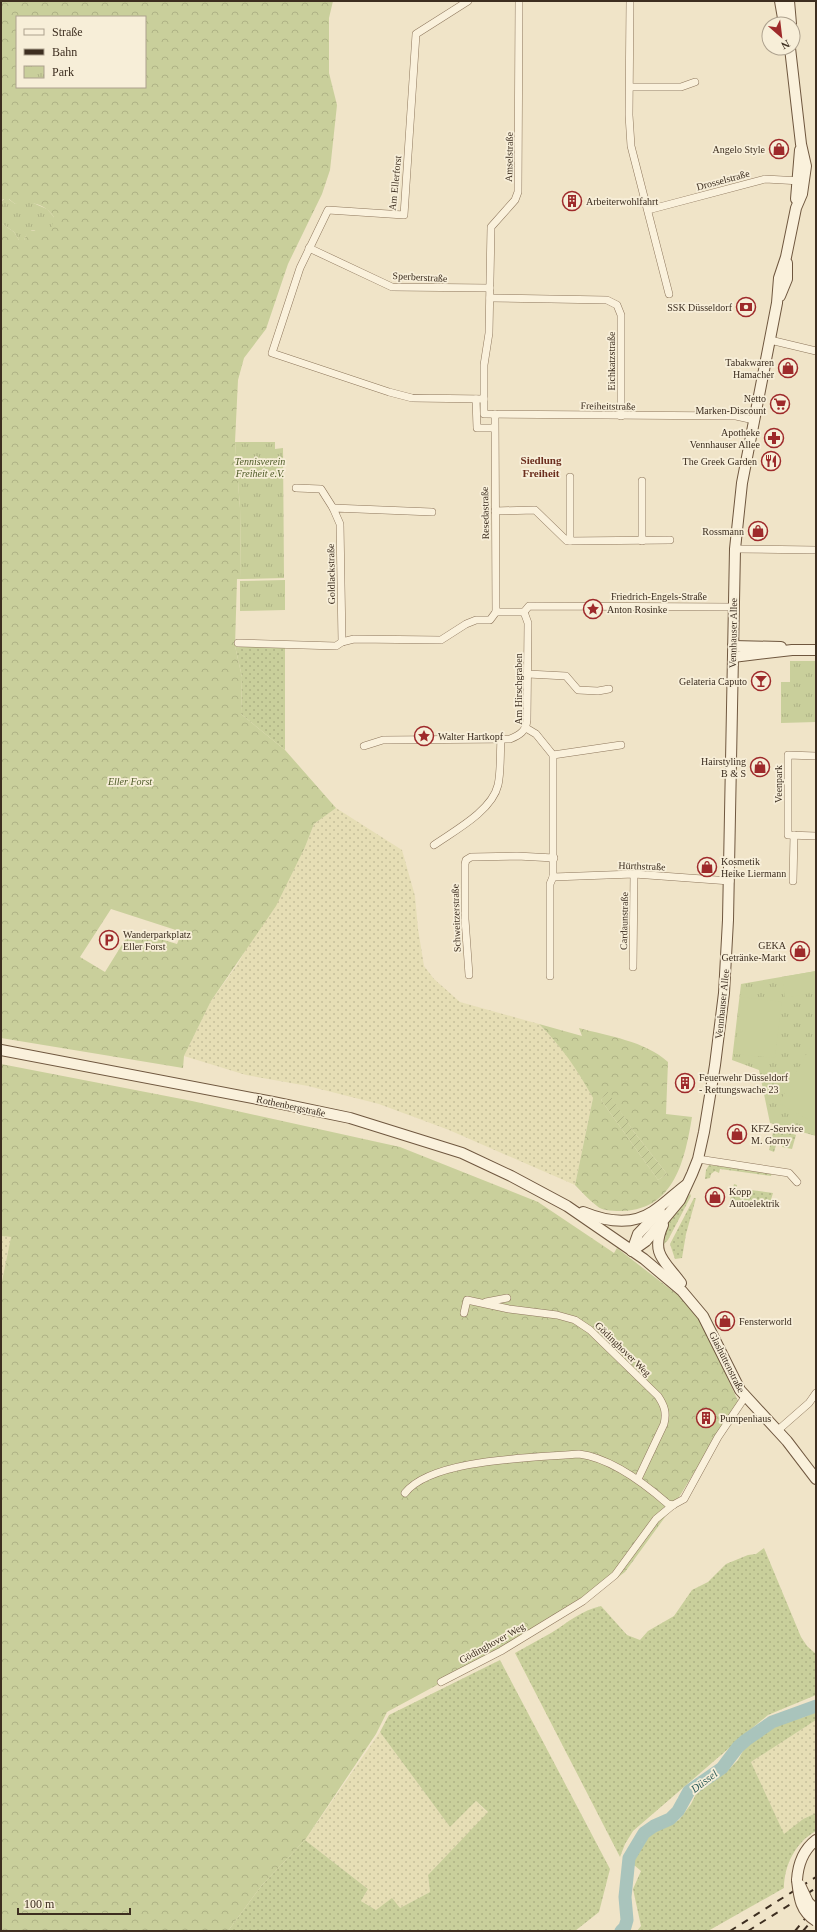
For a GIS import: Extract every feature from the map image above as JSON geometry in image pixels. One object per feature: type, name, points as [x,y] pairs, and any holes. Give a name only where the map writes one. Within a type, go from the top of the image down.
[{"type":"main road","points":[[780,1],[783,16]]},
{"type":"main road","points":[[789,1],[790,16]]},
{"type":"main road","name":"Vennhauser Allee","points":[[632,1251],[646,1241],[680,1200],[698,1158],[704,1132],[720,1029],[726,961],[730,881],[735,549],[738,507],[778,301],[779,278],[786,257],[796,208],[802,194],[800,181],[801,144],[791,56]]},
{"type":"main road","points":[[733,646],[786,647],[792,650]]},
{"type":"main road","points":[[733,657],[792,650],[816,650]]},
{"type":"main road","name":"Rothenbergstraße","points":[[1,1050],[266,1100],[350,1118],[462,1153],[511,1176],[567,1206],[632,1251]]},
{"type":"main road","name":"Vennhauser Allee","points":[[623,1221],[636,1219],[652,1213],[686,1185]]},
{"type":"main road","name":"Vennhauser Allee","points":[[632,1251],[638,1234],[686,1185]]},
{"type":"main road","name":"Rothenbergstraße","points":[[567,1206],[602,1219],[623,1221]]},
{"type":"main road","points":[[668,1216],[658,1238],[658,1248],[662,1260],[680,1282],[682,1291]]},
{"type":"main road","name":"Glashüttenstraße","points":[[632,1251],[682,1291],[703,1316],[732,1378],[745,1397],[815,1477]]},
{"type":"main road","points":[[816,1840],[803,1855],[797,1871],[800,1902],[807,1914],[816,1921]]},
{"type":"main road","points":[[797,1880],[808,1902],[816,1910]]},
{"type":"street","name":"Am Ellerforst","points":[[468,1],[416,34],[404,215],[328,210],[309,248],[293,287],[272,353],[389,392],[412,398],[480,399]]},
{"type":"street","name":"Amselstraße","points":[[480,399],[489,334],[490,227],[515,200],[518,192],[519,1]]},
{"type":"street","points":[[630,1],[631,146],[668,294]]},
{"type":"street","points":[[630,87],[681,87],[695,82]]},
{"type":"street","name":"Drosselstraße","points":[[648,210],[765,179],[800,181]]},
{"type":"street","name":"Sperberstraße","points":[[309,248],[392,287],[490,288]]},
{"type":"street","name":"Eichkatzstraße","points":[[490,298],[607,300],[618,307],[622,315],[621,416]]},
{"type":"street","points":[[770,340],[816,351]]},
{"type":"street","points":[[480,399],[484,414],[495,414]]},
{"type":"street","points":[[480,399],[477,428],[494,428]]},
{"type":"street","name":"Freiheitstraße","points":[[495,414],[736,416],[754,420]]},
{"type":"street","name":"Resedastraße","points":[[495,414],[496,612]]},
{"type":"street","points":[[570,477],[570,541]]},
{"type":"street","points":[[642,481],[642,541]]},
{"type":"street","name":"Goldlackstraße","points":[[296,488],[321,489],[333,508],[340,524],[342,642]]},
{"type":"street","points":[[333,508],[432,512]]},
{"type":"street","points":[[495,511],[535,510],[567,541],[670,540]]},
{"type":"street","points":[[735,549],[816,550]]},
{"type":"street","name":"Friedrich-Engels-Straße","points":[[238,643],[336,646],[342,642],[354,639],[441,640],[466,624],[476,620],[490,620],[496,612],[524,612],[529,606],[734,607]]},
{"type":"street","name":"Am Hirschgraben","points":[[524,612],[528,623],[526,728],[536,734],[553,755]]},
{"type":"street","points":[[528,674],[566,676],[578,690],[598,691],[609,689]]},
{"type":"street","points":[[364,746],[383,740],[510,739],[518,736],[526,728]]},
{"type":"street","points":[[434,844],[465,824],[487,805],[498,786],[501,739]]},
{"type":"street","points":[[550,976],[550,884],[553,877],[554,858],[553,755],[621,745]]},
{"type":"street","name":"Veenpark","points":[[793,881],[794,836],[788,836],[788,756],[816,756]]},
{"type":"street","points":[[794,836],[816,836]]},
{"type":"street","name":"Schweitzerstraße","points":[[469,975],[465,919],[466,860],[471,857],[516,856],[554,858]]},
{"type":"street","name":"Hürthstraße","points":[[553,877],[634,874],[730,881]]},
{"type":"street","name":"Cardaunstraße","points":[[633,967],[634,874]]},
{"type":"street","points":[[698,1158],[789,1173],[797,1182]]},
{"type":"street","name":"Gödinghover Weg","points":[[482,1303],[507,1298]]},
{"type":"street","name":"Gödinghover Weg","points":[[464,1313],[467,1300],[509,1309],[557,1315],[575,1320],[590,1330],[658,1396],[665,1408],[666,1417],[646,1466],[638,1479]]},
{"type":"street","points":[[777,1432],[808,1403],[816,1393]]},
{"type":"street","name":"Gödinghover Weg","points":[[441,1682],[501,1651],[583,1601],[614,1575],[656,1519],[673,1505],[684,1499],[718,1437],[745,1397]]},
{"type":"street","points":[[405,1493],[419,1481],[450,1468],[579,1454],[600,1459],[638,1479],[668,1504],[673,1505]]},
{"type":"shaded area","points":[[336,808],[402,850],[415,896],[418,929],[424,966],[434,979],[460,1002],[539,1024],[560,1045],[576,1067],[593,1098],[575,1185],[449,1130],[379,1104],[308,1086],[246,1075],[184,1056],[211,1001],[237,965],[305,847],[314,824]]},
{"type":"shaded area","points":[[1,1236],[11,1237],[1,1286]]},
{"type":"shaded area","points":[[816,1720],[816,1813],[803,1819],[784,1835],[751,1762]]},
{"type":"shaded area","points":[[380,1732],[450,1827],[476,1801],[488,1813],[428,1875],[430,1892],[400,1908],[376,1910],[361,1901],[368,1889],[305,1840]]},
{"type":"green space","name":"Eller Forst","points":[[1,1],[333,1],[329,18],[329,73],[337,105],[330,170],[322,194],[288,264],[266,329],[244,358],[238,380],[235,442],[240,508],[241,579],[237,579],[235,646],[242,677],[241,714],[285,750],[336,808],[314,824],[305,847],[276,906],[211,1001],[184,1056],[183,1068],[1,1038],[1,223],[14,232],[19,240],[24,240],[28,231],[37,231],[54,217],[46,209],[37,204],[15,204],[9,199],[3,199],[1,202]],"holes":[[[111,909],[182,932],[177,944],[140,933],[128,935],[105,972],[80,957]]]},
{"type":"green space","points":[[6,197],[15,204],[24,199],[47,209],[54,217],[51,231],[47,234],[31,231],[26,235],[24,240],[19,240],[14,232],[1,223],[1,202]]},
{"type":"green space","name":"Tennisverein Freiheit e.V.","points":[[235,442],[275,442],[275,449],[283,448],[284,578],[241,579],[240,508]]},
{"type":"green space","points":[[285,580],[285,610],[240,611],[240,581]]},
{"type":"green space","points":[[235,646],[285,646],[285,750],[241,714],[242,677]]},
{"type":"green space","points":[[790,661],[816,661],[816,722],[781,723],[781,682],[790,682]]},
{"type":"green space","points":[[816,971],[816,1136],[770,1123],[759,1070],[732,1060],[741,984]]},
{"type":"green space","points":[[816,971],[816,992],[785,998],[782,977]]},
{"type":"green space","points":[[741,997],[782,1002],[775,1058],[735,1054]]},
{"type":"green space","points":[[539,1024],[582,1036],[579,1028],[626,1040],[648,1049],[668,1062],[666,1114],[692,1117],[686,1149],[681,1165],[666,1191],[655,1201],[641,1208],[623,1211],[606,1210],[599,1208],[594,1204],[575,1185],[593,1098],[569,1059]],"holes":[[[607,1092],[634,1132],[667,1174],[658,1180],[601,1100]]]},
{"type":"green space","points":[[816,1037],[816,1124],[779,1103]]},
{"type":"green space","points":[[1,1064],[192,1101],[400,1147],[538,1202],[614,1253],[617,1248],[683,1299],[701,1321],[738,1401],[676,1502],[625,1572],[570,1613],[387,1712],[376,1734],[305,1840],[262,1885],[228,1931],[1,1931],[1,1286],[11,1237],[1,1236]]},
{"type":"green space","points":[[607,1091],[634,1132],[667,1174],[658,1180],[601,1100]]},
{"type":"green space","points":[[774,1128],[796,1135],[792,1149],[782,1147],[783,1143],[777,1142],[774,1152],[769,1150]]},
{"type":"green space","points":[[709,1165],[772,1172],[771,1176],[720,1169],[719,1173],[715,1171],[711,1174],[710,1178],[705,1179],[706,1170]]},
{"type":"green space","points":[[734,1184],[737,1185],[737,1188],[773,1193],[770,1203],[767,1205],[730,1200]]},
{"type":"green space","points":[[690,1194],[691,1196],[668,1240],[663,1245],[661,1239],[667,1223]]},
{"type":"green space","points":[[694,1198],[696,1198],[686,1234],[682,1258],[675,1259],[670,1244]]},
{"type":"green space","points":[[764,1548],[801,1637],[807,1646],[816,1654],[816,1695],[768,1715],[633,1831],[625,1844],[620,1857],[515,1653],[551,1633],[587,1610],[601,1606],[627,1635],[640,1640],[648,1631],[674,1616],[692,1590],[708,1582],[726,1564],[748,1555],[756,1554]]},
{"type":"green space","points":[[500,1660],[610,1869],[599,1912],[575,1931],[228,1931],[262,1885],[305,1840],[368,1889],[361,1901],[376,1910],[392,1898],[400,1908],[430,1892],[428,1875],[488,1812],[476,1801],[450,1827],[380,1732],[389,1715]]},
{"type":"green space","points":[[816,1712],[816,1720],[751,1762],[784,1834],[803,1819],[816,1813],[816,1831],[803,1841],[792,1855],[786,1871],[784,1888],[708,1931],[637,1931],[641,1926],[633,1889],[641,1871],[634,1865],[633,1857],[648,1836],[679,1820],[691,1804],[697,1792],[724,1774],[738,1760],[744,1749],[764,1733],[783,1723]]},
{"type":"waterway","name":"Düssel","points":[[621,1931],[625,1927],[627,1920],[625,1897],[629,1858],[644,1833],[654,1826],[670,1819],[678,1811],[689,1791],[722,1768],[738,1747],[746,1740],[772,1722],[816,1706]]},
{"type":"railway","points":[[730,1931],[816,1877]]},
{"type":"railway","points":[[748,1931],[816,1888]]},
{"type":"railway","points":[[795,1931],[816,1905]]},
{"type":"railway","points":[[803,1931],[816,1916]]},
{"type":"place","name":"Angelo Style","points":[[779,149]]},
{"type":"place","name":"Arbeiterwohlfahrt","points":[[572,201]]},
{"type":"place","name":"SSK Düsseldorf","points":[[746,307]]},
{"type":"place","name":"Tabakwaren Hamacher","points":[[788,368]]},
{"type":"place","name":"Netto Marken-Discount","points":[[780,404]]},
{"type":"place","name":"Apotheke Vennhauser Allee","points":[[774,438]]},
{"type":"place","name":"The Greek Garden","points":[[771,461]]},
{"type":"place","name":"Rossmann","points":[[758,531]]},
{"type":"place","name":"Anton Rosinke","points":[[593,609]]},
{"type":"place","name":"Gelateria Caputo","points":[[761,681]]},
{"type":"place","name":"Walter Hartkopf","points":[[424,736]]},
{"type":"place","name":"Hairstyling B & S","points":[[760,767]]},
{"type":"place","name":"Kosmetik Heike Liermann","points":[[707,867]]},
{"type":"place","name":"Wanderparkplatz Eller Forst","points":[[109,940]]},
{"type":"place","name":"GEKA Getränke-Markt","points":[[800,951]]},
{"type":"place","name":"Feuerwehr Düsseldorf - Rettungswache 23","points":[[685,1083]]},
{"type":"place","name":"KFZ-Service M. Gorny","points":[[737,1134]]},
{"type":"place","name":"Kopp Autoelektrik","points":[[715,1197]]},
{"type":"place","name":"Fensterworld","points":[[725,1321]]},
{"type":"place","name":"Pumpenhaus","points":[[706,1418]]},
{"type":"district","name":"Siedlung Freiheit","points":[[541,466]]}]
